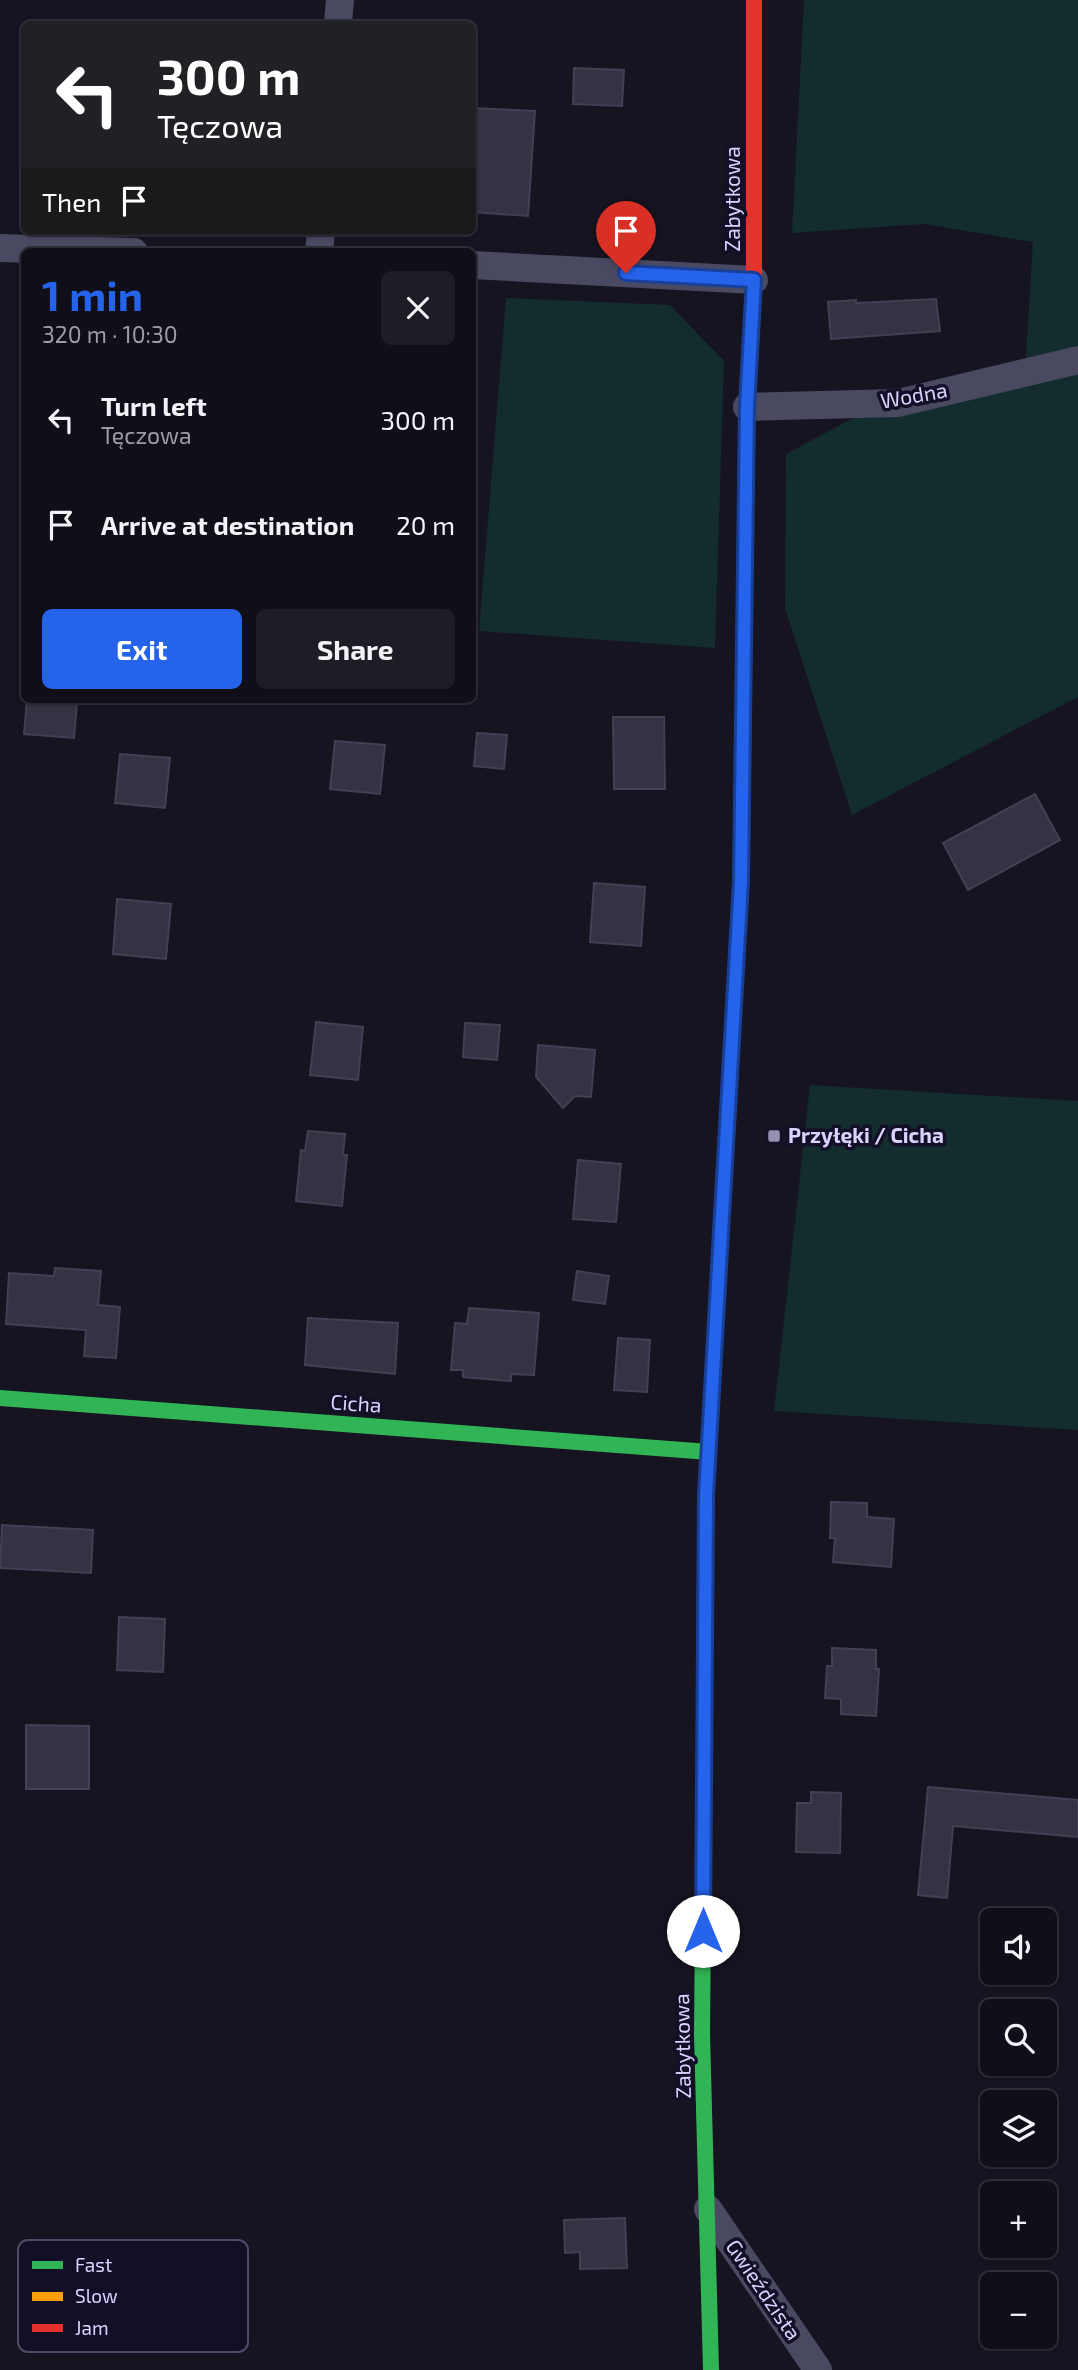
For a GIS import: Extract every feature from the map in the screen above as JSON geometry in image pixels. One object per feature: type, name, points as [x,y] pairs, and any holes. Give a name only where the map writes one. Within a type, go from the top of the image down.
[{"type":"street","points":[[338,21],[340,0]]},
{"type":"street","name":"Zabytkowa","points":[[711,2370],[702,2035],[706,1510],[741,881],[747,407],[754,280],[754,0]]},
{"type":"street","points":[[0,248],[21,249]]},
{"type":"street","points":[[476,265],[754,280]]},
{"type":"street","name":"Wodna","points":[[747,407],[898,403],[1078,360]]},
{"type":"street","name":"Cicha","points":[[0,1398],[709,1452]]},
{"type":"street","name":"Gwieździsta","points":[[708,2209],[818,2370]]},
{"type":"green space","points":[[804,0],[1078,0],[1078,697],[852,815],[785,608],[786,454],[872,408],[1025,370],[1033,242],[924,224],[792,233]]},
{"type":"green space","points":[[506,298],[670,305],[724,361],[715,648],[479,631]]},
{"type":"green space","points":[[810,1085],[1078,1101],[1078,1430],[774,1411]]},
{"type":"building","points":[[574,68],[624,70],[622,106],[573,104]]},
{"type":"building","points":[[476,108],[535,111],[528,216],[476,212]]},
{"type":"building","points":[[936,299],[940,331],[831,339],[828,302]]},
{"type":"building","points":[[27,703],[77,703],[74,738],[24,734]]},
{"type":"building","points":[[613,717],[664,717],[665,789],[614,789]]},
{"type":"building","points":[[477,733],[507,735],[504,769],[474,766]]},
{"type":"building","points":[[335,741],[385,745],[380,794],[330,789]]},
{"type":"building","points":[[120,754],[170,758],[165,808],[115,803]]},
{"type":"building","points":[[1035,794],[1060,840],[968,890],[943,843]]},
{"type":"building","points":[[594,883],[645,887],[641,946],[590,942]]},
{"type":"building","points":[[117,899],[171,904],[166,959],[113,954]]},
{"type":"building","points":[[316,1022],[363,1027],[358,1080],[310,1075]]},
{"type":"building","points":[[465,1023],[500,1025],[497,1060],[463,1057]]},
{"type":"building","points":[[538,1045],[595,1050],[591,1097],[575,1096],[563,1108],[536,1077]]},
{"type":"building","points":[[308,1131],[345,1134],[343,1155],[347,1155],[342,1206],[296,1201],[301,1150],[305,1151]]},
{"type":"building","points":[[578,1160],[621,1164],[616,1222],[573,1219]]},
{"type":"building","points":[[55,1268],[101,1271],[98,1305],[120,1307],[116,1358],[84,1356],[86,1330],[6,1324],[9,1273],[54,1276]]},
{"type":"building","points":[[577,1271],[609,1276],[605,1304],[573,1300]]},
{"type":"building","points":[[469,1308],[539,1313],[534,1375],[511,1374],[511,1381],[463,1377],[463,1370],[451,1370],[455,1323],[467,1324]]},
{"type":"building","points":[[308,1318],[398,1323],[395,1374],[305,1365]]},
{"type":"building","points":[[618,1338],[650,1340],[647,1392],[614,1390]]},
{"type":"building","points":[[831,1502],[867,1503],[867,1517],[894,1519],[891,1567],[833,1562],[835,1538],[830,1538]]},
{"type":"building","points":[[2,1525],[93,1530],[91,1573],[0,1568]]},
{"type":"building","points":[[119,1617],[165,1619],[163,1672],[117,1670]]},
{"type":"building","points":[[832,1648],[876,1650],[876,1669],[879,1669],[876,1716],[841,1714],[841,1699],[825,1698],[827,1666],[832,1666]]},
{"type":"building","points":[[26,1725],[89,1726],[89,1789],[26,1789]]},
{"type":"building","points":[[928,1787],[1078,1800],[1078,1837],[953,1826],[947,1898],[918,1895]]},
{"type":"building","points":[[811,1792],[841,1793],[840,1853],[796,1852],[797,1803],[811,1803]]},
{"type":"building","points":[[625,2218],[627,2268],[580,2269],[580,2252],[565,2253],[564,2220]]},
{"type":"traffic: fast","points":[[743,750],[747,407],[754,277]]},
{"type":"traffic: fast","points":[[705,1585],[706,1496],[731,1054]]},
{"type":"traffic: fast","points":[[0,1398],[709,1452]]},
{"type":"traffic: fast","points":[[703,1923],[702,2034],[711,2370]]},
{"type":"traffic: slow","points":[[703,1923],[705,1585]]},
{"type":"traffic: jam","points":[[754,0],[754,277]]},
{"type":"traffic: jam","points":[[731,1054],[741,882],[743,750]]},
{"type":"place","name":"Przyłęki / Cicha","points":[[774,1136]]},
{"type":"route","points":[[626,273],[754,280],[747,407],[741,881],[706,1496],[703,1931]]}]
